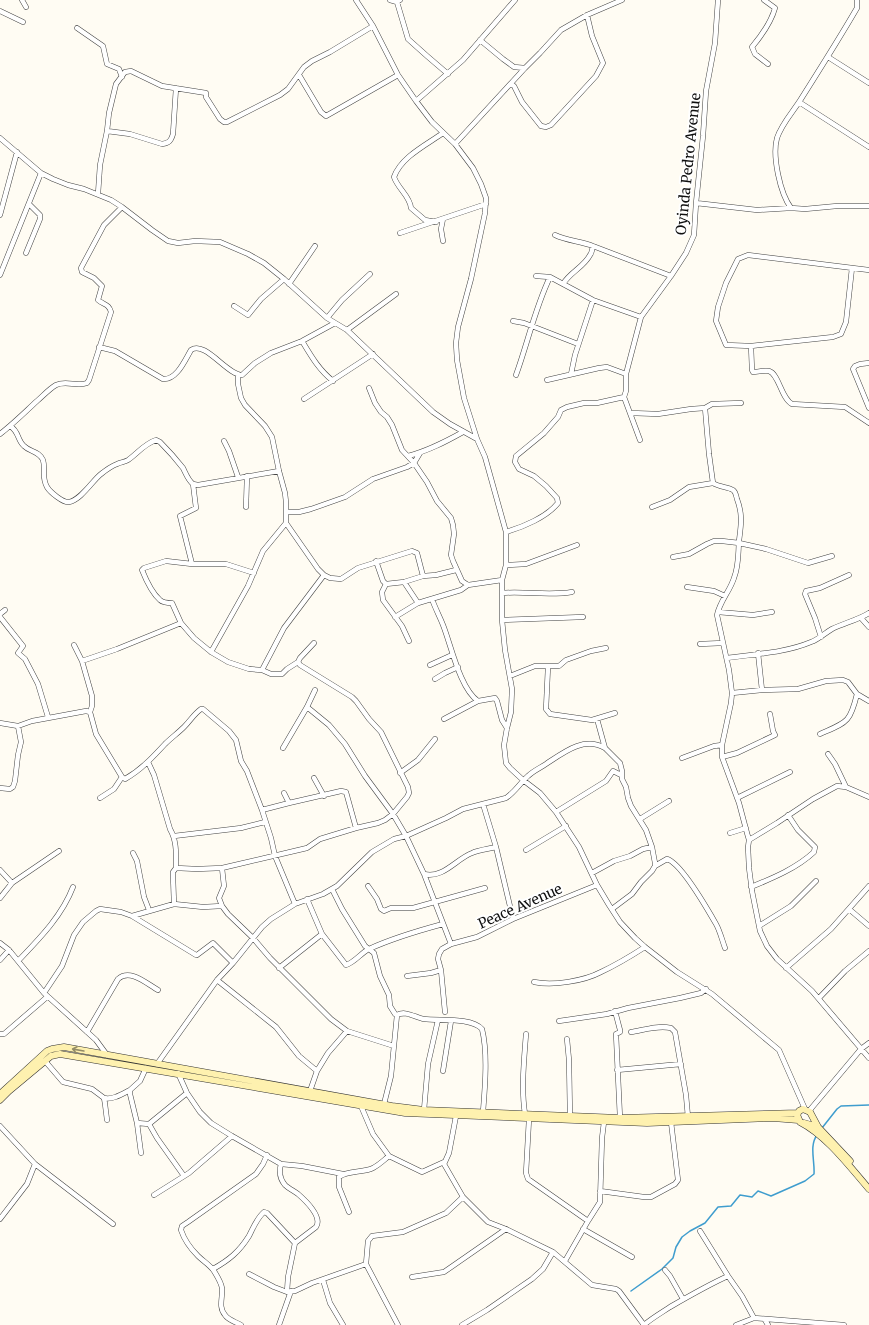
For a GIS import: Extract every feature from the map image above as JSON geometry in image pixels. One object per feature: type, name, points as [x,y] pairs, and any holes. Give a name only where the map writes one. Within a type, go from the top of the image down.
[{"type":"street","points":[[22,0],[26,7]]},
{"type":"street","points":[[356,0],[373,26],[398,75],[416,101],[443,133],[455,144],[473,168],[486,198],[472,279],[458,327],[456,343],[457,360],[464,398],[477,439],[485,457],[506,532],[506,566],[502,580],[502,620],[505,650],[512,689],[511,712],[504,745],[506,763],[523,780],[540,793],[556,812],[579,847],[597,885],[620,922],[645,948],[677,972],[706,989],[779,1050],[807,1110],[825,1140],[869,1189]]},
{"type":"street","points":[[390,0],[399,1],[408,40],[448,74]]},
{"type":"street","points":[[416,101],[463,60],[514,0]]},
{"type":"street","points":[[455,144],[560,30],[587,15],[622,0]]},
{"type":"street","name":"Oyinda Pedro Avenue","points":[[641,317],[671,276],[686,253],[694,236],[706,91],[715,43],[718,0]]},
{"type":"street","points":[[764,0],[775,8],[773,16],[765,31],[752,47],[755,54],[768,64]]},
{"type":"street","points":[[791,208],[785,200],[780,183],[775,153],[777,140],[782,126],[828,57],[857,8],[857,0]]},
{"type":"street","points":[[0,11],[23,22]]},
{"type":"street","points":[[511,84],[514,86],[522,102],[541,126],[546,127],[551,125],[596,76],[603,63],[592,36],[587,15]]},
{"type":"street","points":[[98,194],[100,165],[109,113],[116,84],[125,72],[131,71],[162,86],[206,93],[206,97],[220,119],[227,122],[280,95],[288,89],[304,67],[312,61],[373,26]]},
{"type":"street","points":[[77,28],[103,46],[107,64],[119,69],[122,77]]},
{"type":"street","points":[[480,40],[503,60],[514,66],[525,68]]},
{"type":"street","points":[[828,57],[869,83]]},
{"type":"street","points":[[514,66],[518,76]]},
{"type":"street","points":[[299,75],[321,112],[326,116],[398,75]]},
{"type":"street","points":[[107,131],[130,134],[162,144],[168,143],[173,134],[176,88]]},
{"type":"street","points":[[799,102],[869,146]]},
{"type":"street","points":[[436,222],[424,220],[411,208],[408,197],[402,191],[394,178],[398,169],[409,157],[443,133]]},
{"type":"street","points":[[0,138],[41,173],[68,185],[84,189],[111,200],[168,241],[178,243],[195,241],[220,242],[258,260],[284,279],[327,318],[347,330],[433,412],[463,432],[477,439]]},
{"type":"street","points":[[0,215],[17,152]]},
{"type":"street","points":[[0,276],[41,173]]},
{"type":"street","points":[[696,203],[757,210],[869,206]]},
{"type":"street","points":[[26,253],[40,219],[40,215],[29,204]]},
{"type":"street","points":[[400,233],[486,204]]},
{"type":"street","points":[[0,434],[49,390],[57,385],[64,383],[82,385],[87,384],[111,312],[107,305],[98,300],[102,286],[94,278],[82,272],[81,268],[104,225],[122,207]]},
{"type":"street","points":[[443,219],[441,229],[443,242]]},
{"type":"street","points":[[555,235],[593,246],[671,276]]},
{"type":"street","points":[[289,284],[315,246]]},
{"type":"street","points":[[563,284],[566,279],[585,262],[590,255],[593,246]]},
{"type":"street","points":[[852,268],[846,322],[841,334],[833,337],[751,346],[726,346],[716,321],[718,307],[726,283],[738,259],[748,256],[852,268],[869,270]]},
{"type":"street","points":[[327,318],[342,300],[370,274]]},
{"type":"street","points":[[536,276],[550,277],[593,300],[641,317],[626,374],[626,391],[624,397],[640,440]]},
{"type":"street","points":[[516,375],[531,326],[550,277]]},
{"type":"street","points":[[234,306],[248,315],[252,312],[261,298],[284,279]]},
{"type":"street","points":[[347,330],[396,294]]},
{"type":"street","points":[[571,374],[578,344],[593,300]]},
{"type":"street","points":[[513,321],[531,326],[578,344]]},
{"type":"street","points":[[99,347],[115,351],[163,379],[168,380],[173,377],[191,350],[195,348],[199,348],[238,375],[242,375],[256,363],[281,347],[302,341],[335,323]]},
{"type":"street","points":[[317,332],[318,326]]},
{"type":"street","points":[[302,341],[315,362],[333,381]]},
{"type":"street","points":[[751,346],[753,372],[770,371],[774,374],[789,403],[845,407],[869,423]]},
{"type":"street","points":[[304,399],[373,354]]},
{"type":"street","points":[[869,363],[860,364],[855,366],[853,369],[869,408]]},
{"type":"street","points":[[547,380],[607,367],[626,374]]},
{"type":"street","points":[[238,375],[241,398],[245,405],[265,426],[272,437],[278,471],[285,493],[286,523],[318,569],[330,578],[342,579],[358,568],[406,552],[415,552],[417,553],[423,576]]},
{"type":"street","points":[[369,388],[375,403],[392,425],[402,450],[414,463],[427,482],[437,501],[451,518],[454,534],[452,554],[456,570],[465,586]]},
{"type":"street","points":[[506,532],[522,527],[553,509],[558,503],[557,498],[546,486],[534,476],[519,469],[515,462],[516,456],[544,432],[558,417],[562,410],[567,407],[584,403],[597,403],[624,397]]},
{"type":"street","points":[[631,413],[658,414],[705,408],[712,404],[741,403]]},
{"type":"street","points":[[705,408],[708,454],[713,483]]},
{"type":"street","points":[[10,426],[15,428],[24,447],[37,453],[42,458],[44,466],[44,481],[49,490],[52,494],[66,501],[72,500],[84,492],[101,474],[117,464],[124,462],[143,446],[156,440],[160,442],[180,464],[189,481],[193,484],[196,508],[180,516],[192,564]]},
{"type":"street","points":[[408,456],[420,453],[446,442],[463,432]]},
{"type":"street","points":[[224,442],[238,477]]},
{"type":"street","points":[[286,512],[299,512],[311,509],[346,497],[374,479],[414,463],[420,453]]},
{"type":"street","points":[[193,484],[278,471]]},
{"type":"street","points":[[246,507],[248,476]]},
{"type":"street","points":[[652,507],[670,500],[689,487],[713,483],[732,490],[735,493],[741,510],[739,560],[734,579],[717,615],[727,658],[732,693],[722,745],[722,757],[737,798],[749,840],[748,847],[751,887],[759,926],[767,946],[777,959],[819,998],[869,1058]]},
{"type":"street","points":[[211,652],[248,586],[263,550],[286,523]]},
{"type":"street","points":[[673,558],[689,554],[707,544],[714,542],[739,543],[766,549],[808,564],[832,556]]},
{"type":"street","points":[[506,566],[526,564],[577,545]]},
{"type":"street","points":[[254,573],[226,564],[192,564],[166,561],[142,570],[148,584],[160,600],[163,602],[172,603],[181,624],[194,638],[211,652],[228,662],[249,669],[262,670],[271,674],[282,674],[298,662],[314,643]]},
{"type":"street","points":[[376,562],[384,585],[382,592],[383,600],[402,626],[409,641]]},
{"type":"street","points":[[384,585],[456,570]]},
{"type":"street","points":[[262,670],[284,628],[324,575]]},
{"type":"street","points":[[820,637],[815,618],[805,597],[806,591],[820,588],[849,576]]},
{"type":"street","points":[[395,616],[418,603],[465,586],[502,580]]},
{"type":"street","points":[[404,582],[418,603]]},
{"type":"street","points":[[687,587],[714,590],[725,596]]},
{"type":"street","points":[[502,593],[519,592],[560,594],[572,592]]},
{"type":"street","points":[[432,599],[443,626],[452,655],[471,695],[478,701]]},
{"type":"street","points":[[0,614],[5,610]]},
{"type":"street","points":[[718,612],[753,615],[772,612]]},
{"type":"street","points":[[727,658],[800,646],[812,642],[833,629],[861,618],[869,613]]},
{"type":"street","points":[[0,617],[23,646],[18,653],[25,659],[38,684],[48,717]]},
{"type":"street","points":[[502,620],[584,617]]},
{"type":"street","points":[[861,618],[869,627]]},
{"type":"street","points":[[82,661],[181,624]]},
{"type":"street","points":[[700,644],[723,643]]},
{"type":"street","points":[[74,645],[82,661],[92,696],[92,706],[90,712],[96,734],[122,777]]},
{"type":"street","points":[[510,676],[535,666],[559,666],[566,660],[591,651],[606,648]]},
{"type":"street","points":[[758,653],[762,690]]},
{"type":"street","points":[[430,665],[452,655]]},
{"type":"street","points":[[176,868],[197,870],[222,868],[307,848],[320,839],[385,820],[393,814],[407,798],[409,793],[408,787],[381,732],[368,720],[352,697],[303,668],[298,662]]},
{"type":"street","points":[[435,679],[458,667]]},
{"type":"street","points":[[548,667],[546,709],[550,714],[592,720],[615,713]]},
{"type":"street","points":[[732,693],[798,689],[826,681],[843,680],[848,682],[858,694],[869,701]]},
{"type":"street","points":[[283,748],[307,707],[315,690]]},
{"type":"street","points":[[820,734],[843,723],[848,718],[854,709],[858,694]]},
{"type":"street","points":[[444,719],[478,701],[495,698],[502,720],[507,728]]},
{"type":"street","points":[[307,707],[329,725],[345,744],[365,776],[393,814],[406,836],[424,874],[436,902],[450,944],[442,949],[438,958],[442,970],[445,1012]]},
{"type":"street","points":[[122,777],[125,779],[148,762],[185,726],[197,712],[203,709],[229,731],[238,744],[240,761],[247,771],[262,810],[275,856],[296,904]]},
{"type":"street","points":[[0,723],[18,726],[32,720],[86,711],[90,712]]},
{"type":"street","points":[[722,757],[737,753],[776,734],[773,731],[770,714]]},
{"type":"street","points":[[597,719],[606,748]]},
{"type":"street","points":[[0,788],[10,790],[16,781],[18,755],[21,742],[18,726]]},
{"type":"street","points":[[400,773],[418,760],[435,739]]},
{"type":"street","points":[[157,1064],[217,980],[271,919],[296,904],[323,894],[337,886],[372,852],[394,840],[406,836],[463,809],[506,798],[511,795],[523,780],[533,771],[570,748],[586,743],[599,744],[606,748],[620,763],[622,779],[626,787],[631,806],[640,819],[652,847],[655,866]]},
{"type":"street","points":[[682,758],[714,746],[722,745]]},
{"type":"street","points":[[828,754],[835,764],[846,787]]},
{"type":"street","points":[[148,762],[154,775],[170,829],[174,836],[176,850],[176,868],[173,872],[174,904]]},
{"type":"street","points":[[556,812],[606,781],[614,771],[621,775]]},
{"type":"street","points":[[737,798],[790,772]]},
{"type":"street","points":[[100,798],[114,789],[122,777]]},
{"type":"street","points":[[314,778],[324,796]]},
{"type":"street","points":[[749,840],[813,799],[837,786],[846,787],[869,797]]},
{"type":"street","points":[[262,810],[341,791],[346,792],[356,828]]},
{"type":"street","points":[[284,793],[289,803]]},
{"type":"street","points":[[640,819],[669,801]]},
{"type":"street","points":[[483,804],[496,847],[513,919]]},
{"type":"street","points":[[751,887],[785,872],[814,852],[815,847],[798,830],[788,815]]},
{"type":"street","points":[[174,836],[241,828],[265,822]]},
{"type":"street","points":[[526,850],[566,826]]},
{"type":"street","points":[[730,833],[746,828]]},
{"type":"street","points":[[424,874],[436,874],[444,871],[471,853],[496,847]]},
{"type":"street","points":[[592,873],[614,861],[630,856],[643,849],[652,847]]},
{"type":"street","points":[[0,898],[12,884],[59,851]]},
{"type":"street","points":[[133,853],[137,861],[144,897],[149,910]]},
{"type":"street","points":[[612,909],[632,894],[655,866],[667,859],[673,862],[694,887],[716,925],[725,948]]},
{"type":"street","points":[[222,868],[224,886],[219,898],[222,906],[233,920],[253,938],[279,968],[331,1019],[347,1031],[394,1046]]},
{"type":"street","points":[[0,870],[12,884]]},
{"type":"street","points":[[759,926],[791,906],[816,881]]},
{"type":"street","name":"Peace Avenue","points":[[450,944],[477,937],[513,919],[597,885]]},
{"type":"street","points":[[368,886],[382,910],[391,908],[413,908],[485,888]]},
{"type":"street","points":[[786,968],[831,929],[869,886]]},
{"type":"street","points":[[18,962],[58,916],[73,888]]},
{"type":"street","points":[[332,888],[342,909],[365,946],[374,953],[380,976],[390,995],[390,1006],[397,1015],[390,1076],[384,1104]]},
{"type":"street","points":[[307,899],[322,934],[346,965],[368,949],[405,934],[443,924]]},
{"type":"street","points":[[132,916],[174,904],[203,907],[222,906]]},
{"type":"street","points":[[0,1034],[4,1034],[46,995],[62,966],[74,935],[83,922],[100,909],[132,916],[196,955],[213,943],[233,962]]},
{"type":"street","points":[[849,909],[869,926]]},
{"type":"street","points":[[279,968],[322,934]]},
{"type":"street","points":[[0,943],[8,950],[46,995],[96,1040],[107,1055]]},
{"type":"street","points":[[534,982],[555,983],[592,976],[601,973],[645,948]]},
{"type":"street","points":[[0,960],[8,950]]},
{"type":"street","points":[[819,998],[845,971],[869,951]]},
{"type":"street","points":[[406,976],[442,970]]},
{"type":"street","points":[[87,1032],[121,976],[125,974],[131,975],[158,990]]},
{"type":"street","points":[[217,980],[276,1027],[299,1056],[317,1071]]},
{"type":"street","points":[[559,1021],[680,998],[701,993],[706,989]]},
{"type":"street","points":[[616,1011],[620,1030],[620,1032],[616,1034],[620,1118]]},
{"type":"street","points":[[397,1015],[401,1013],[425,1019],[474,1023],[482,1029],[485,1078],[482,1112]]},
{"type":"street","points":[[424,1110],[428,1064],[438,1020]]},
{"type":"street","points":[[443,1071],[451,1021]]},
{"type":"street","points":[[631,1032],[652,1028],[671,1028],[676,1035],[686,1095],[688,1117]]},
{"type":"street","points":[[310,1091],[317,1071],[328,1053],[347,1031]]},
{"type":"street","points":[[526,1034],[523,1078],[523,1101],[527,1116],[526,1173],[528,1179],[588,1221]]},
{"type":"street","points":[[567,1040],[569,1060],[570,1116]]},
{"type":"street","points":[[0,1100],[51,1056],[60,1054],[178,1073],[361,1106],[404,1112],[456,1116],[570,1116],[620,1118],[798,1113],[801,1110],[807,1110],[861,1049],[869,1043]]},
{"type":"street","points":[[0,1094],[47,1052],[52,1049],[64,1047],[424,1110],[482,1112],[604,1122],[647,1123],[773,1118],[798,1120],[819,1130],[869,1184]]},
{"type":"street","points":[[45,1061],[63,1082],[92,1089],[104,1098],[109,1099],[130,1090],[140,1081],[146,1068]]},
{"type":"street","points":[[617,1070],[681,1064]]},
{"type":"street","points":[[178,1073],[187,1093],[205,1118],[232,1136],[281,1164],[302,1166],[343,1174],[365,1171],[375,1167],[389,1156]]},
{"type":"street","points":[[130,1090],[137,1123],[141,1153]]},
{"type":"street","points":[[137,1123],[149,1124],[187,1093]]},
{"type":"street","points":[[104,1098],[107,1120]]},
{"type":"street","points":[[361,1106],[373,1134],[389,1156],[422,1172],[444,1162],[449,1153],[456,1116]]},
{"type":"street","points":[[798,1113],[798,1120]]},
{"type":"street","points":[[565,1261],[583,1228],[600,1202],[604,1122]]},
{"type":"street","points":[[600,1191],[651,1197],[675,1184],[678,1180],[671,1122]]},
{"type":"street","points":[[149,1124],[184,1176]]},
{"type":"street","points":[[0,1126],[35,1164],[113,1224]]},
{"type":"street","points":[[154,1195],[184,1176],[232,1136]]},
{"type":"street","points":[[241,1325],[224,1314],[220,1298],[222,1287],[220,1282],[212,1269],[197,1255],[186,1241],[181,1230],[182,1226],[256,1174],[267,1155]]},
{"type":"street","points":[[444,1162],[463,1197],[488,1222],[553,1252],[592,1286],[616,1289],[644,1325],[683,1299],[728,1276]]},
{"type":"street","points":[[0,1219],[27,1184],[35,1164]]},
{"type":"street","points":[[279,1325],[289,1291],[288,1277],[295,1243],[318,1224],[318,1217],[298,1195],[285,1185],[280,1176],[281,1164]]},
{"type":"street","points":[[343,1174],[340,1177],[339,1187],[349,1212]]},
{"type":"street","points":[[398,1325],[366,1264],[368,1241],[372,1236],[403,1232],[446,1213],[463,1197]]},
{"type":"street","points":[[212,1269],[230,1259],[248,1238],[260,1215],[264,1212],[267,1213],[295,1243]]},
{"type":"street","points":[[583,1228],[632,1257]]},
{"type":"street","points":[[412,1278],[444,1272],[506,1229]]},
{"type":"street","points":[[700,1231],[742,1296],[754,1318]]},
{"type":"street","points":[[462,1325],[532,1279],[543,1269],[553,1252]]},
{"type":"street","points":[[249,1274],[274,1287],[295,1291],[366,1264]]},
{"type":"street","points":[[666,1270],[683,1299]]},
{"type":"street","points":[[323,1280],[330,1303],[343,1325]]},
{"type":"street","points":[[736,1325],[754,1318],[844,1325]]},
{"type":"street","points":[[765,1320],[768,1325]]},
{"type":"waterway","points":[[822,1128],[841,1106],[869,1105]]},
{"type":"waterway","points":[[631,1291],[662,1269],[673,1258],[676,1247],[682,1237],[705,1223],[718,1207],[731,1206],[740,1195],[752,1197],[758,1191],[771,1196],[805,1181],[814,1174],[813,1144],[817,1135]]}]
